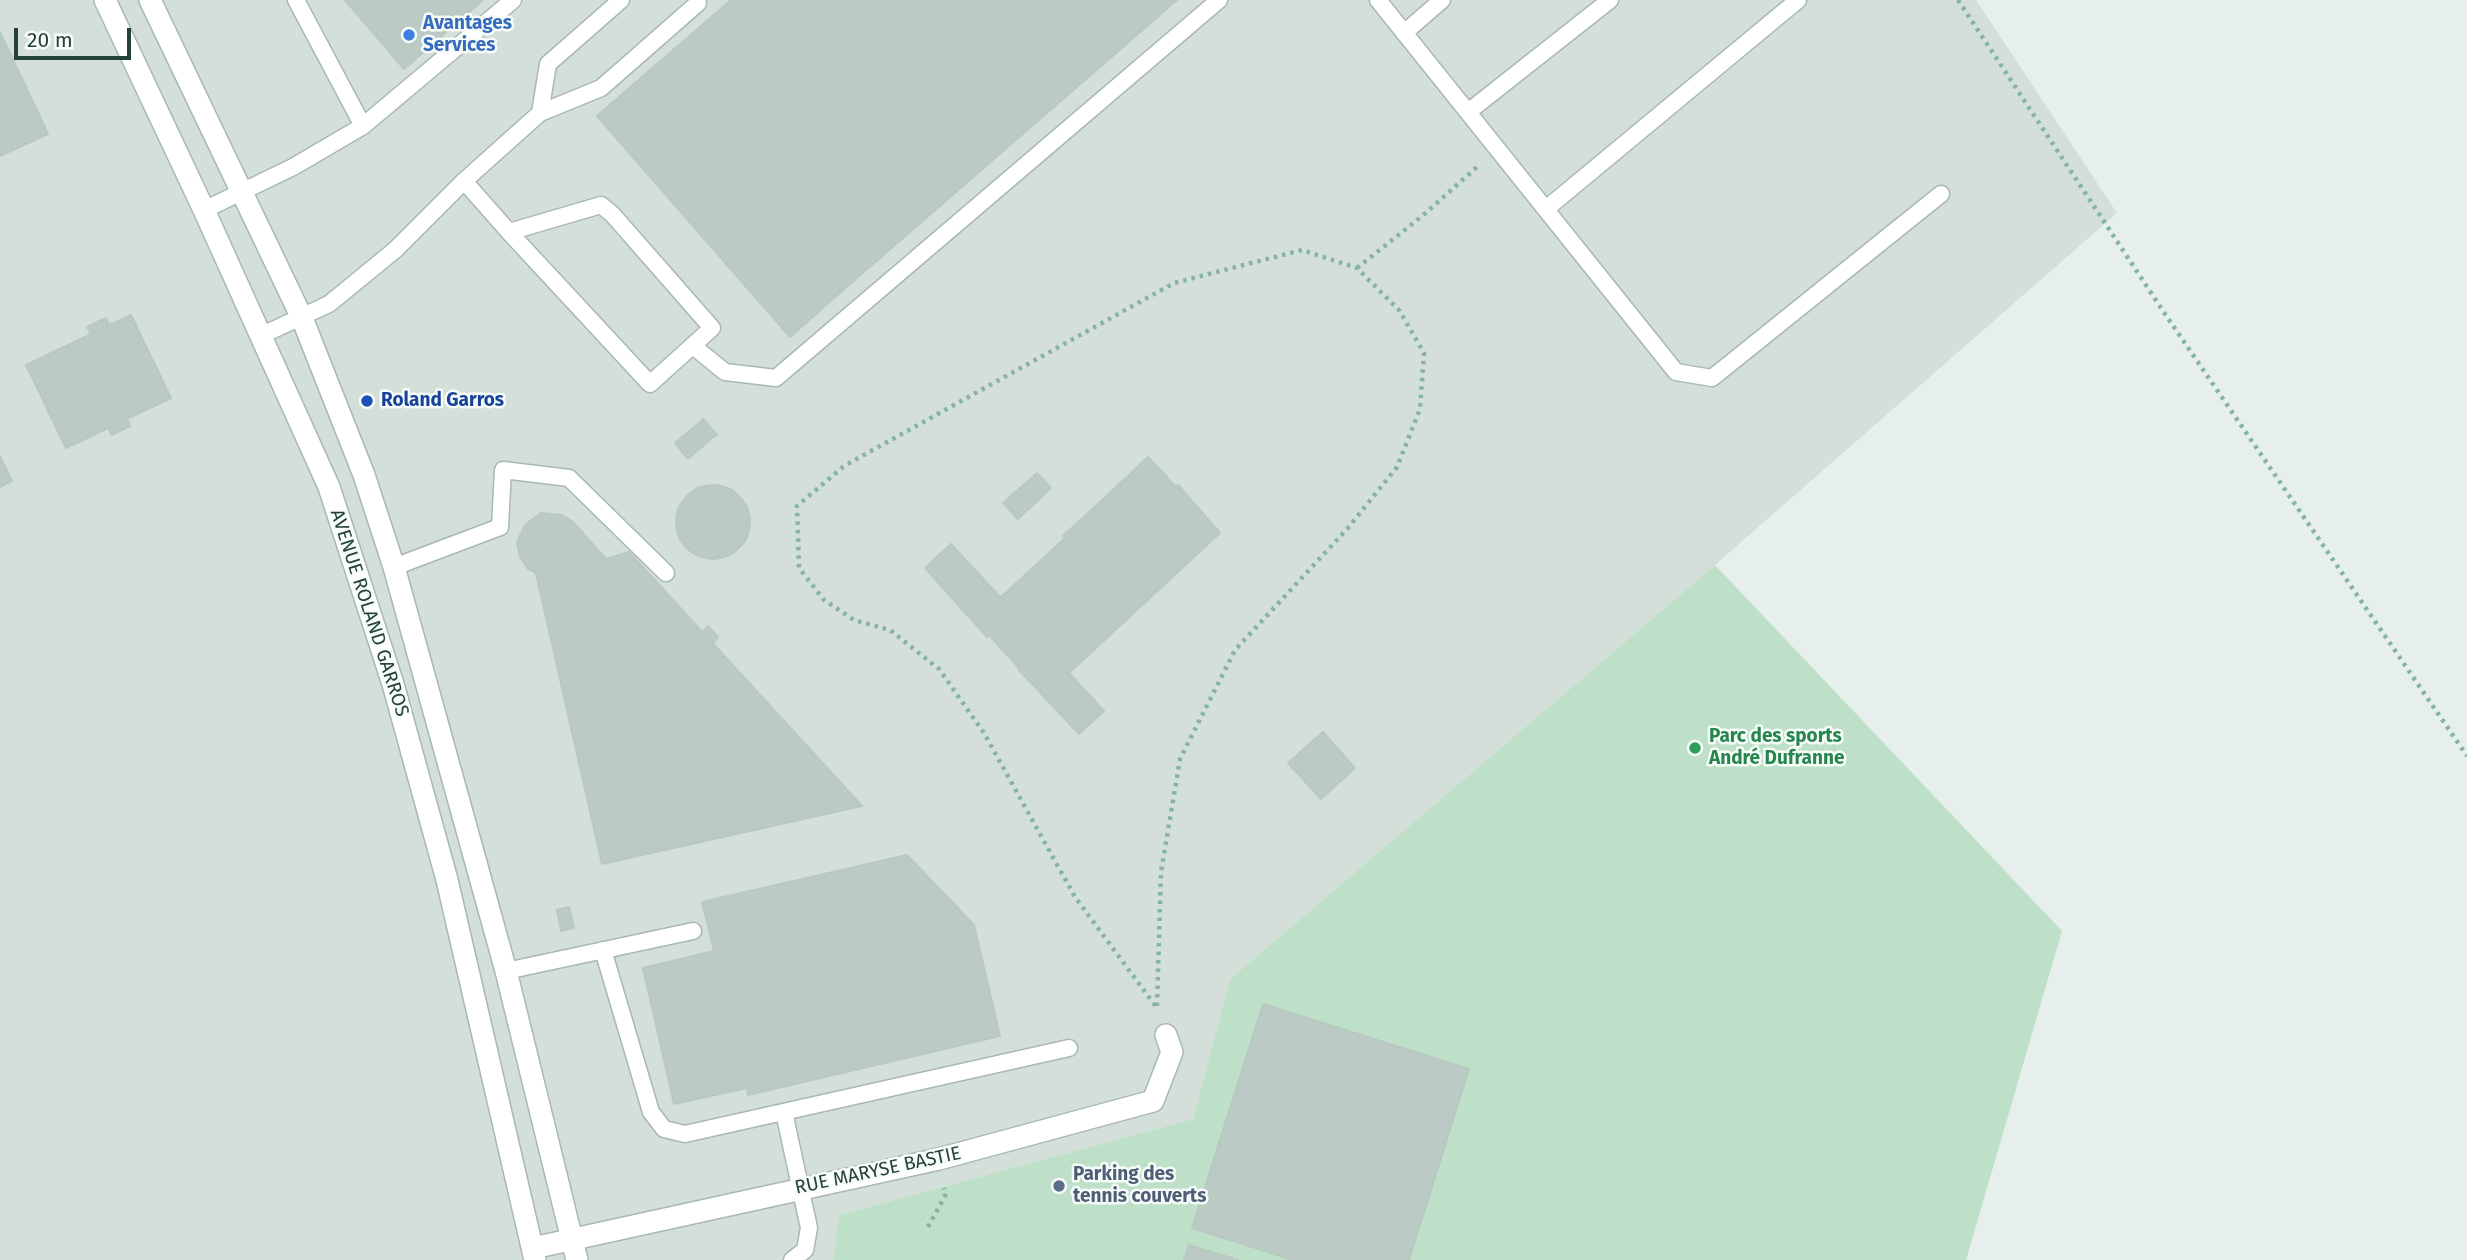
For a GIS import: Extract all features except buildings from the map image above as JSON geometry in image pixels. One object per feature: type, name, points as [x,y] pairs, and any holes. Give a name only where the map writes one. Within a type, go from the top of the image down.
[{"type":"street","name":"AVENUE ROLAND GARROS","points":[[105,0],[204,210],[329,487],[393,684],[447,880],[534,1254]]},
{"type":"street","name":"AVENUE ROLAND GARROS","points":[[150,0],[302,318],[364,475],[394,567],[506,971],[574,1250]]},
{"type":"street","name":"RUE MARYSE BASTIE","points":[[534,1254],[574,1250],[800,1188],[939,1159],[1153,1101],[1172,1052],[1166,1035]]},
{"type":"lane","points":[[296,0],[363,126]]},
{"type":"lane","points":[[204,210],[244,192],[363,126],[513,0]]},
{"type":"lane","points":[[540,113],[548,64],[621,0]]},
{"type":"lane","points":[[693,346],[725,372],[776,378],[1219,0]]},
{"type":"lane","points":[[1378,0],[1676,372],[1712,378],[1941,194]]},
{"type":"lane","points":[[1404,33],[1442,0]]},
{"type":"lane","points":[[1468,112],[1610,0]]},
{"type":"lane","points":[[1546,209],[1798,0]]},
{"type":"lane","points":[[260,336],[329,304],[374,269],[464,181],[540,113],[601,88],[698,3]]},
{"type":"lane","points":[[464,181],[509,232],[650,384],[712,328],[612,214],[601,205],[509,232]]},
{"type":"lane","points":[[394,567],[500,527],[503,470],[569,478],[666,573]]},
{"type":"lane","points":[[506,971],[694,931]]},
{"type":"lane","points":[[603,950],[651,1112],[664,1129],[685,1134],[1069,1048]]},
{"type":"lane","points":[[784,1112],[809,1228],[805,1250],[792,1260]]},
{"type":"path","points":[[1958,0],[2162,311],[2467,756]]},
{"type":"path","points":[[1357,268],[1420,218],[1497,148]]},
{"type":"path","points":[[1302,250],[1357,268],[1399,310],[1424,353],[1420,409],[1397,467],[1348,528],[1235,650],[1180,760],[1161,872],[1157,1006],[1075,897],[984,733],[939,669],[890,630],[854,620],[824,600],[799,568],[797,506],[844,466],[1174,283],[1302,250]]},
{"type":"path","points":[[928,1227],[946,1194],[939,1159]]},
{"type":"shaded area","points":[[0,0],[1976,0],[2117,213],[1715,565],[1230,979],[1193,1119],[839,1215],[833,1260],[0,1260]]},
{"type":"green space","name":"Parc des sports André Dufranne","points":[[1715,565],[2062,931],[1966,1260],[833,1260],[839,1215],[1193,1119],[1230,979]]},
{"type":"place","name":"Avantages Services","points":[[409,35]]},
{"type":"place","name":"Roland Garros","points":[[367,401]]},
{"type":"place","name":"Parc des sports André Dufranne","points":[[1695,748]]},
{"type":"place","name":"Parking des tennis couverts","points":[[1059,1186]]}]
